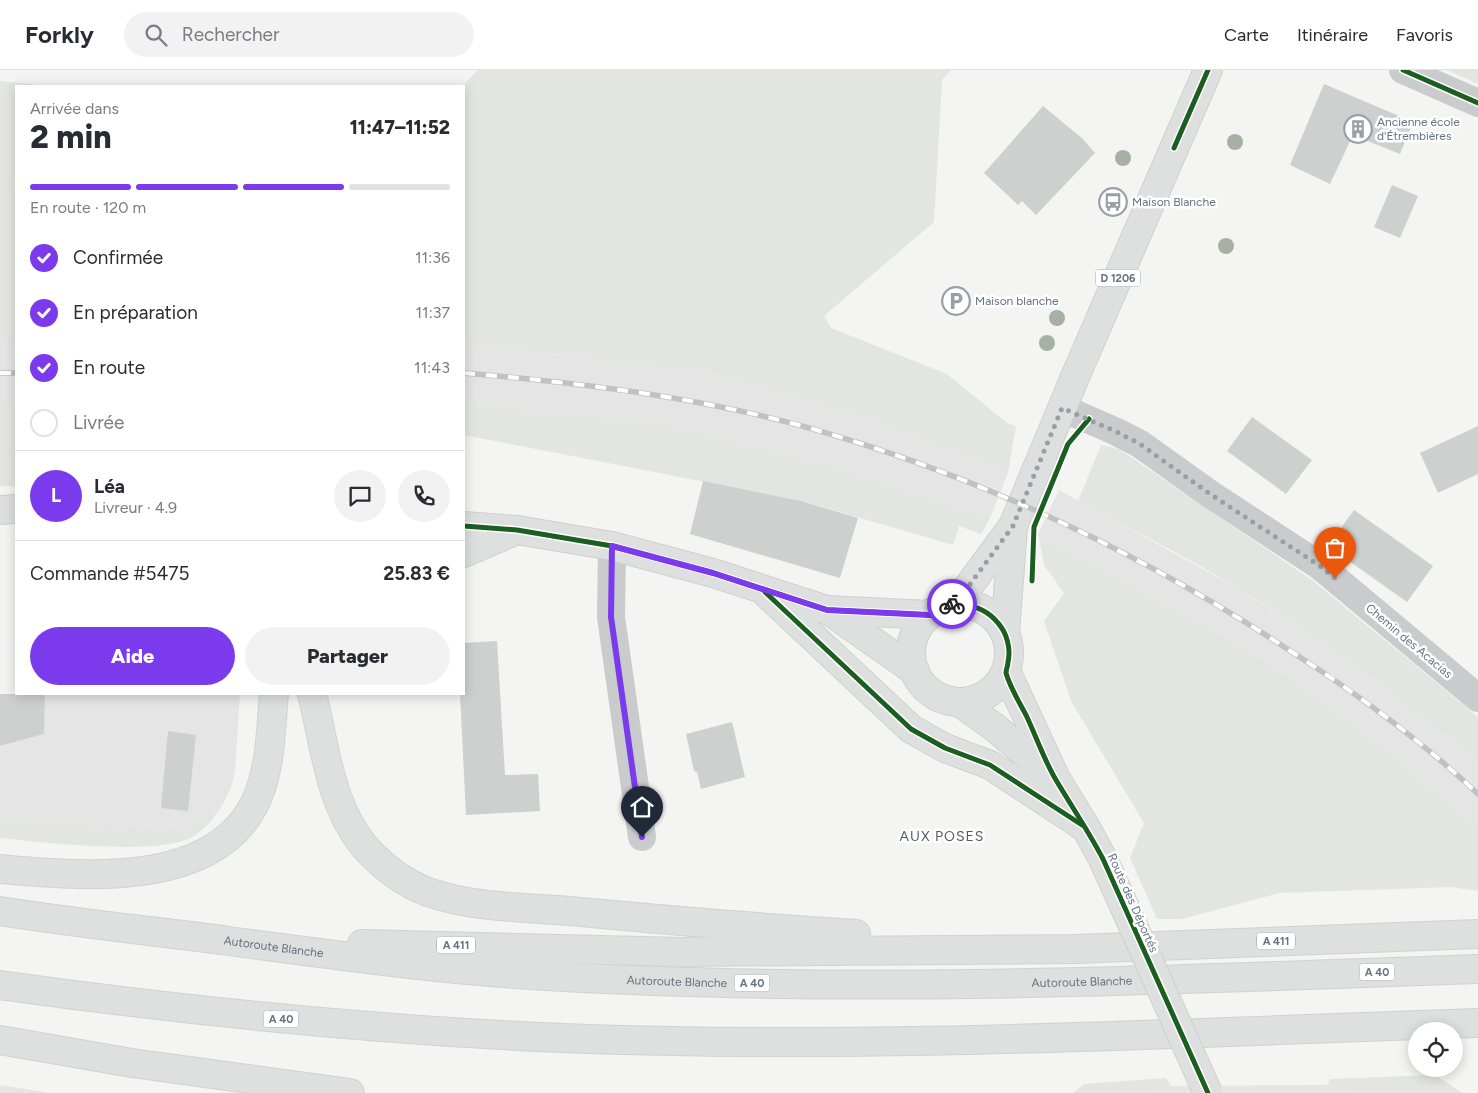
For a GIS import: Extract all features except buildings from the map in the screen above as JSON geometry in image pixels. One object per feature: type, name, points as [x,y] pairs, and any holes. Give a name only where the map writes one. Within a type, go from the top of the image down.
[{"type":"main road","name":"D 1206","points":[[940,611],[968,587],[1013,526],[1208,70]]},
{"type":"main road","points":[[0,510],[15,508]]},
{"type":"main road","points":[[465,526],[517,530],[612,546],[713,573],[827,610],[915,671]]},
{"type":"main road","name":"D 1206","points":[[1005,633],[1013,526]]},
{"type":"main road","points":[[465,553],[517,530]]},
{"type":"main road","points":[[761,589],[911,729],[945,748],[990,765],[1086,828]]},
{"type":"main road","points":[[827,610],[940,611],[960,604],[982,610],[999,623],[1005,633],[1009,656],[1006,671],[1001,680],[988,694],[959,702],[950,701],[932,693],[919,680],[915,671],[912,651],[913,641],[917,631],[940,611]]},
{"type":"main road","name":"Route des Déportés","points":[[1006,671],[1056,780],[1103,859],[1208,1093]]},
{"type":"main road","points":[[0,869],[86,874],[142,872],[190,860],[216,845],[245,818],[260,793],[268,757],[274,695]]},
{"type":"main road","points":[[312,695],[338,801],[350,824],[364,846],[383,864],[404,880],[427,892],[478,903],[664,920],[1075,949]]},
{"type":"main road","points":[[322,732],[331,695]]},
{"type":"main road","name":"Route des Déportés","points":[[959,702],[1025,752],[1056,780]]},
{"type":"main road","name":"Autoroute Blanche","points":[[0,911],[387,963],[546,976],[795,984],[973,983],[1478,969]]},
{"type":"main road","name":"A 411","points":[[231,941],[682,952],[1075,949],[1478,934]]},
{"type":"main road","name":"A 40","points":[[0,985],[244,1016],[382,1028],[564,1038],[770,1041],[1071,1039],[1478,1022]]},
{"type":"main road","points":[[0,1040],[132,1063],[350,1093]]},
{"type":"street","points":[[1403,70],[1478,103]]},
{"type":"street","name":"Chemin des Acacias","points":[[1062,408],[1140,444],[1210,494],[1320,566],[1478,698]]},
{"type":"street","points":[[612,546],[611,617],[642,837]]},
{"type":"shaded area","points":[[478,70],[951,70],[942,80],[934,222],[824,316],[831,328],[947,374],[1007,423],[1016,426],[1008,473],[862,418],[713,375],[465,343],[465,85],[463,85]]},
{"type":"shaded area","points":[[1447,70],[1478,70],[1478,84]]},
{"type":"shaded area","points":[[0,81],[39,85],[15,85],[15,341],[0,342]]},
{"type":"shaded area","points":[[15,341],[15,403],[0,403],[0,342]]},
{"type":"shaded area","points":[[465,343],[713,375],[862,418],[1008,473],[990,518],[821,462],[663,423],[465,402]]},
{"type":"shaded area","points":[[465,402],[663,423],[821,462],[990,518],[981,534],[959,526],[953,545],[802,501],[465,435]]},
{"type":"shaded area","points":[[0,403],[15,403],[15,486],[0,486]]},
{"type":"shaded area","points":[[1101,445],[1119,449],[1312,580],[1478,717],[1478,763],[1389,692],[1328,647],[1264,605],[1175,552],[1078,501]]},
{"type":"shaded area","points":[[1059,490],[1230,584],[1320,641],[1415,711],[1478,763],[1478,830],[1406,764],[1176,608],[1038,534]]},
{"type":"shaded area","points":[[1038,534],[1176,608],[1273,666],[1406,764],[1478,830],[1478,891],[1451,887],[1279,893],[1182,919],[1157,919],[1130,858],[1144,823],[1071,701],[1044,621],[1064,593],[1044,565]]},
{"type":"shaded area","points":[[45,695],[240,695],[235,771],[231,787],[224,802],[213,813],[200,823],[185,828],[56,823],[0,816],[0,746],[44,734]]},
{"type":"shaded area","points":[[224,802],[208,825],[194,836],[178,842],[155,846],[71,845],[0,838],[0,816],[56,823],[185,828],[206,818]]},
{"type":"shaded area","points":[[1408,1076],[1438,1077],[1462,1093],[1364,1093],[1327,1085],[1330,1079]]},
{"type":"shaded area","points":[[1166,1078],[1171,1086],[1146,1093],[1073,1093],[1084,1084]]},
{"type":"shaded area","points":[[0,1085],[49,1093],[0,1093]]},
{"type":"shaded area","points":[[1327,1085],[1364,1093],[1146,1093],[1171,1086]]},
{"type":"railway","points":[[0,373],[15,373]]},
{"type":"railway","points":[[465,373],[552,381],[640,393],[727,408],[813,429],[877,449],[940,471],[1002,496],[1063,523],[1123,553],[1239,618],[1367,703],[1413,737],[1478,794]]},
{"type":"cycle path","points":[[1174,148],[1208,70]]},
{"type":"cycle path","points":[[1403,70],[1478,103]]},
{"type":"cycle path","points":[[1032,581],[1034,527],[1068,444],[1089,419]]},
{"type":"cycle path","points":[[465,526],[517,530],[612,546],[713,573],[827,610],[930,615],[947,607],[966,606],[983,610],[991,616],[1004,631],[1008,641],[1009,657],[1006,673],[1012,689],[1052,772],[1103,859],[1208,1093]]},
{"type":"cycle path","points":[[765,592],[911,729],[945,748],[990,765],[1082,825]]},
{"type":"way so far","points":[[952,604],[968,587],[1013,526],[1062,408],[1140,444],[1210,494],[1320,566],[1335,578]]},
{"type":"place","name":"Ancienne école d'Étrembières","points":[[1358,129]]},
{"type":"place","name":"Maison Blanche","points":[[1113,202]]},
{"type":"place","name":"Maison blanche","points":[[956,301]]},
{"type":"district","name":"AUX POSES","points":[[942,836]]},
{"type":"route","points":[[642,837],[611,617],[612,546],[713,573],[827,610],[930,615],[952,604]]}]
